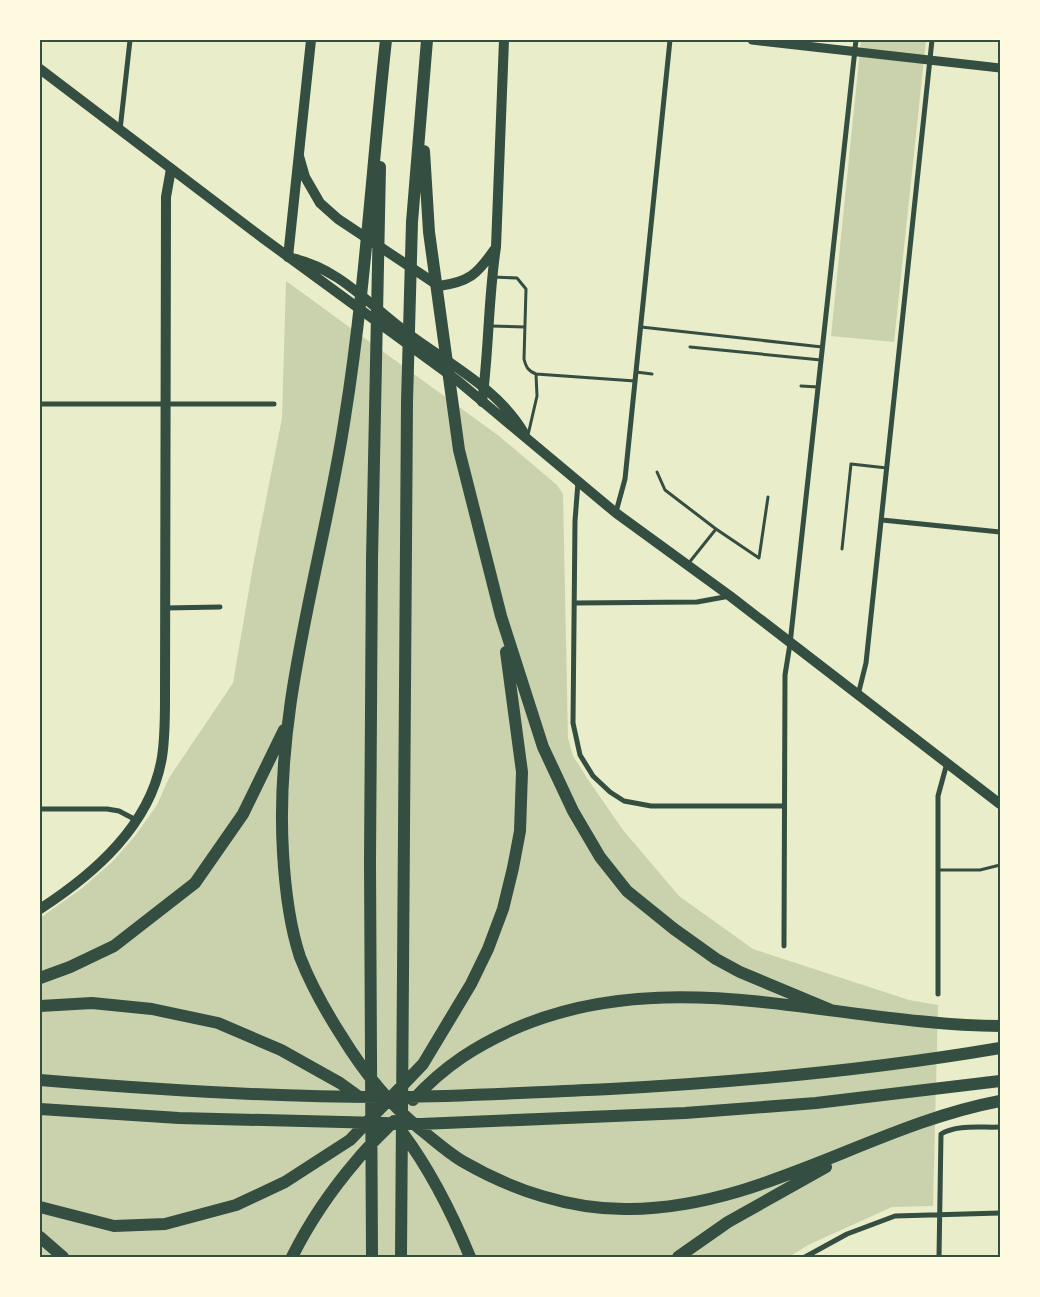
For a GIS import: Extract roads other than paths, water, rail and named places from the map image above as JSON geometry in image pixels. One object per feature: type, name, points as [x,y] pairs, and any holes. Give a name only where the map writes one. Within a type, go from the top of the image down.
[{"type":"highway","points":[[387,40],[374,189],[355,356],[333,497],[313,573],[286,725],[281,821],[285,887],[299,953],[318,998],[376,1088],[408,1119],[458,1159],[519,1189],[598,1208],[631,1209],[673,1206],[700,1202],[753,1188],[940,1115],[1000,1101]]},
{"type":"highway","points":[[402,1257],[408,402],[412,222],[427,40]]},
{"type":"highway","points":[[421,103],[429,232],[459,450],[501,616],[543,747],[573,811],[591,842],[600,857],[628,891],[674,929],[716,959],[761,982],[831,1010]]},
{"type":"highway","points":[[372,1257],[370,862],[372,559],[377,379],[374,189]]},
{"type":"highway","points":[[40,1207],[114,1226],[165,1224],[236,1205],[285,1182],[350,1140],[423,1064],[471,984],[488,948],[503,909],[520,831],[522,772],[501,616]]},
{"type":"highway","points":[[40,978],[70,967],[114,946],[195,883],[243,814],[286,725]]},
{"type":"highway","points":[[292,1257],[304,1234],[357,1160],[431,1080],[458,1058],[490,1039],[554,1013],[596,1004],[642,999],[728,998],[889,1018],[1000,1026]]},
{"type":"highway","points":[[40,1006],[92,1003],[152,1009],[218,1023],[281,1050],[332,1078],[399,1128],[425,1164],[456,1222],[470,1257]]},
{"type":"highway","points":[[40,1080],[170,1090],[394,1097],[506,1094],[765,1078],[922,1062],[1000,1048]]},
{"type":"highway","points":[[40,1109],[179,1118],[451,1122],[713,1111],[816,1103],[1000,1081]]},
{"type":"highway","points":[[678,1257],[728,1222],[869,1142]]},
{"type":"highway","points":[[40,1237],[63,1257]]},
{"type":"main road","points":[[288,257],[311,40]]},
{"type":"main road","points":[[482,402],[489,326],[491,277],[496,247],[504,40]]},
{"type":"main road","points":[[40,69],[288,257],[458,382],[616,513],[730,596],[1000,804]]},
{"type":"main road","points":[[299,156],[304,177],[320,203],[338,219],[439,286],[464,281],[481,269],[496,247]]},
{"type":"main road","points":[[40,909],[97,867],[136,820],[151,792],[162,757],[165,699],[166,197],[171,169]]},
{"type":"main road","points":[[288,257],[308,261],[339,277],[404,331],[484,388],[514,417],[527,440]]},
{"type":"street","points":[[120,131],[130,40]]},
{"type":"street","points":[[616,513],[625,479],[670,40]]},
{"type":"street","points":[[752,40],[1000,68]]},
{"type":"street","points":[[784,946],[785,675],[790,644],[856,40]]},
{"type":"street","points":[[858,696],[866,663],[932,40]]},
{"type":"street","points":[[40,404],[166,402],[274,404]]},
{"type":"street","points":[[578,481],[574,522],[573,723],[580,755],[593,776],[610,792],[624,801],[651,806],[784,806]]},
{"type":"street","points":[[882,520],[1000,532]]},
{"type":"street","points":[[575,603],[697,602],[730,596]]},
{"type":"street","points":[[164,608],[220,607]]},
{"type":"street","points":[[938,994],[938,796],[947,763]]},
{"type":"street","points":[[40,809],[107,808],[119,811],[136,820]]},
{"type":"street","points":[[939,1257],[941,1134],[947,1130],[959,1128],[1000,1127]]},
{"type":"street","points":[[804,1257],[847,1234],[885,1218],[939,1213],[1000,1213]]},
{"type":"lane","points":[[491,277],[517,278],[523,282],[527,295],[525,327],[526,366],[536,374],[635,381]]},
{"type":"lane","points":[[489,326],[525,327]]},
{"type":"lane","points":[[641,327],[822,347]]},
{"type":"lane","points":[[690,347],[820,360]]},
{"type":"lane","points":[[636,372],[652,374]]},
{"type":"lane","points":[[527,440],[537,396],[536,374]]},
{"type":"lane","points":[[801,386],[818,387]]},
{"type":"lane","points":[[842,548],[851,464],[887,468]]},
{"type":"lane","points":[[658,472],[665,490],[716,529],[759,558],[768,497]]},
{"type":"lane","points":[[687,564],[716,529]]},
{"type":"lane","points":[[938,870],[980,870],[1000,865]]}]
